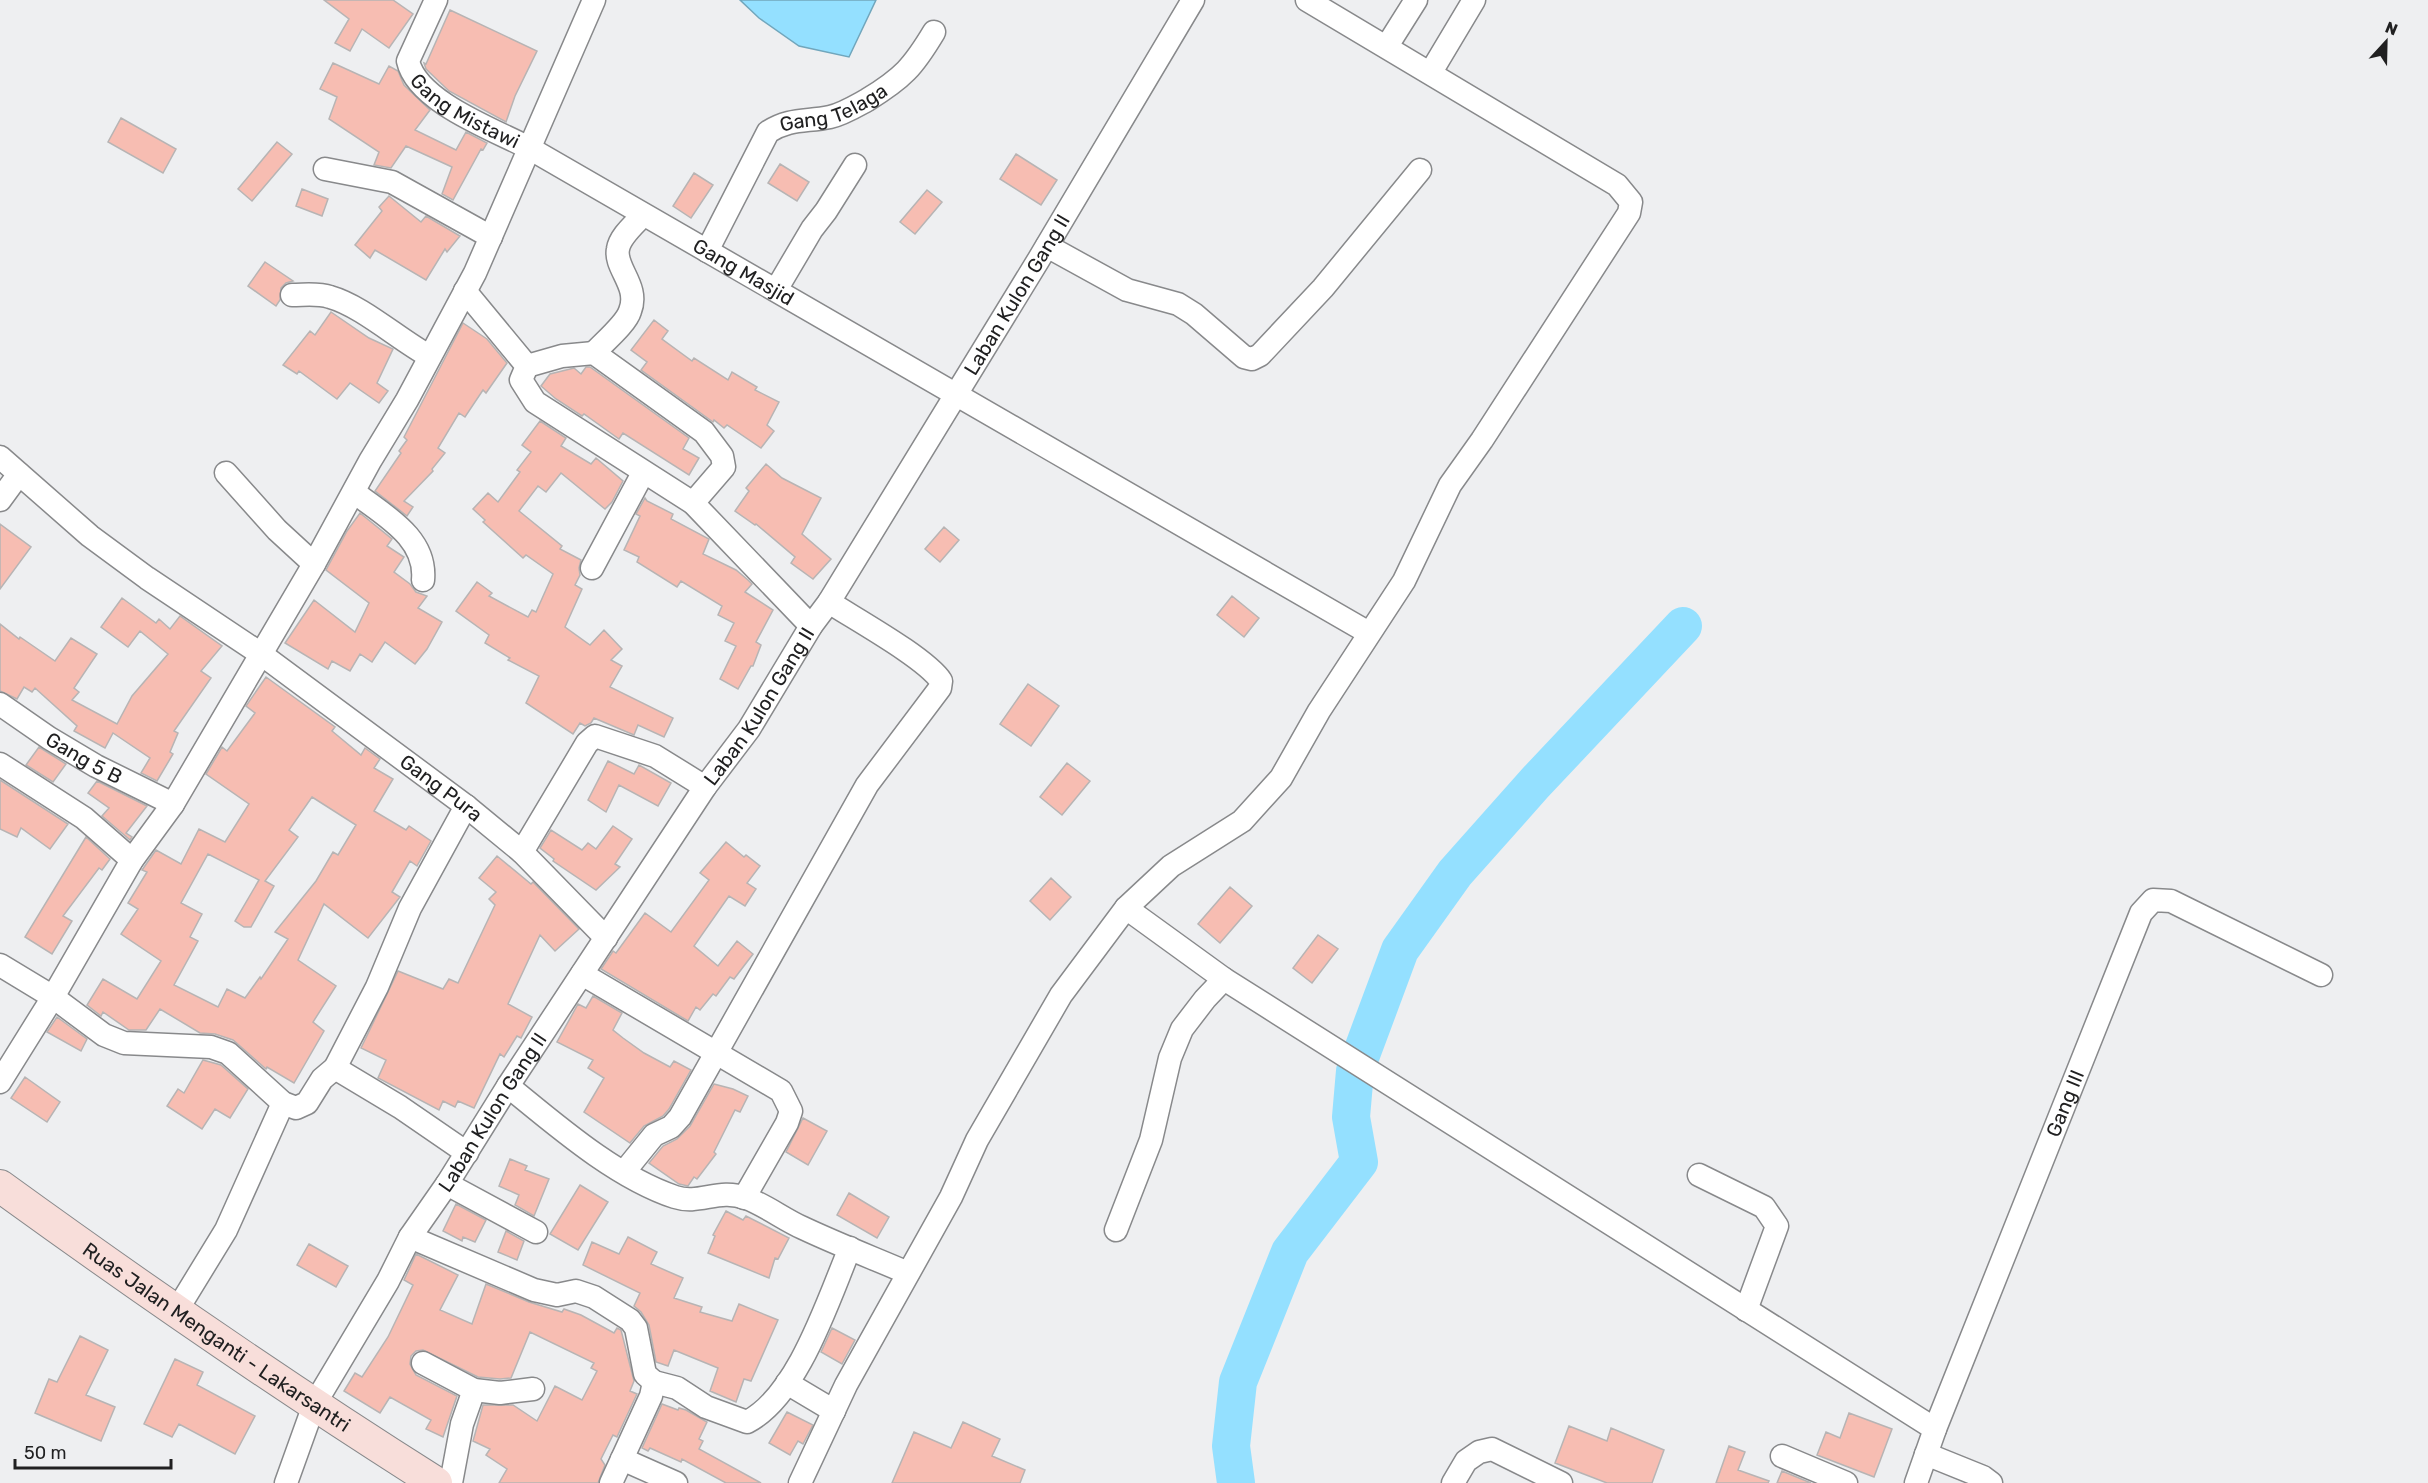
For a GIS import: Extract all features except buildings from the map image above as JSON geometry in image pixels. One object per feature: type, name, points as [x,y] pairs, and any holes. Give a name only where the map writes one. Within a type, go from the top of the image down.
[{"type":"main road","name":"Ruas Jalan Menganti - Lakarsantri","points":[[0,1186],[177,1311],[315,1405],[436,1483]]},
{"type":"street","name":"Gang Mistawi","points":[[436,0],[408,61],[414,76],[443,103],[529,148]]},
{"type":"street","points":[[0,1082],[53,997],[132,860],[173,804],[407,400],[491,237],[594,0]]},
{"type":"street","name":"Laban Kulon Gang II","points":[[286,1483],[315,1405],[388,1281],[410,1237],[447,1184],[508,1086],[705,788],[749,729],[811,626],[829,602],[958,394],[1193,0]]},
{"type":"street","points":[[800,1483],[834,1411],[951,1197],[977,1140],[1061,995],[1126,908],[1171,866],[1242,821],[1281,778],[1319,711],[1404,581],[1450,485],[1482,441],[1623,223],[1631,202],[1617,185],[1387,46],[1339,8],[1307,0]]},
{"type":"street","points":[[1387,46],[1416,0]]},
{"type":"street","points":[[1431,72],[1474,0]]},
{"type":"street","name":"Gang Telaga","points":[[707,251],[768,132],[782,123],[830,117],[851,109],[897,82],[918,59],[934,32]]},
{"type":"street","name":"Gang Masjid","points":[[529,148],[1369,633]]},
{"type":"street","points":[[776,290],[812,229],[855,165]]},
{"type":"street","points":[[326,169],[392,182],[491,237]]},
{"type":"street","points":[[1047,246],[1127,291],[1178,304],[1194,314],[1244,357],[1251,359],[1260,355],[1323,288],[1420,170]]},
{"type":"street","points":[[594,353],[630,314],[634,298],[619,260],[618,249],[623,238],[643,215]]},
{"type":"street","points":[[465,291],[527,366]]},
{"type":"street","points":[[292,295],[318,295],[348,304],[410,346],[429,356]]},
{"type":"street","points":[[527,366],[562,356],[594,353],[704,432],[722,456],[724,466],[693,503]]},
{"type":"street","points":[[527,366],[521,380],[535,402],[693,503],[811,626]]},
{"type":"street","name":"Gang Pura","points":[[0,457],[53,501],[90,536],[147,579],[261,654],[466,806],[522,852],[606,938]]},
{"type":"street","points":[[226,473],[278,530],[314,564]]},
{"type":"street","points":[[592,568],[643,473]]},
{"type":"street","points":[[0,500],[19,474]]},
{"type":"street","points":[[354,492],[406,532],[417,547],[424,566],[423,580]]},
{"type":"street","points":[[624,1172],[654,1135],[671,1127],[680,1117],[867,785],[940,688],[941,681],[937,675],[829,602]]},
{"type":"street","name":"Gang 5 B","points":[[0,704],[49,738],[96,766],[173,804]]},
{"type":"street","points":[[522,852],[583,750],[595,736],[655,756],[705,788]]},
{"type":"street","points":[[0,764],[84,818],[132,860]]},
{"type":"street","points":[[0,964],[53,997],[104,1035],[124,1043],[211,1047],[228,1053],[283,1103],[296,1108],[302,1107],[322,1079],[335,1068],[377,987],[410,908],[466,806]]},
{"type":"street","name":"Gang III","points":[[1916,1483],[1935,1429],[2141,913],[2153,900],[2170,901],[2321,975]]},
{"type":"street","points":[[1126,908],[1224,979],[1935,1429]]},
{"type":"street","points":[[582,974],[781,1091],[791,1111],[777,1143],[744,1197]]},
{"type":"street","points":[[1116,1230],[1151,1140],[1170,1058],[1182,1029],[1224,979]]},
{"type":"street","points":[[335,1068],[400,1107],[467,1153]]},
{"type":"street","points":[[508,1086],[576,1141],[624,1172],[676,1197],[691,1200],[732,1194],[744,1197],[775,1211],[800,1227],[908,1273]]},
{"type":"street","points":[[177,1311],[226,1230],[283,1103]]},
{"type":"street","points":[[1700,1175],[1764,1207],[1777,1226],[1746,1310]]},
{"type":"street","points":[[447,1184],[536,1232]]},
{"type":"street","points":[[410,1237],[534,1290],[557,1295],[576,1291],[594,1298],[630,1320],[636,1328],[645,1374],[654,1382],[677,1388],[706,1407],[747,1422],[758,1416],[777,1398],[787,1383],[808,1347],[850,1248]]},
{"type":"street","points":[[423,1363],[474,1390],[500,1393],[533,1389]]},
{"type":"street","points":[[611,1483],[651,1396],[654,1382]]},
{"type":"street","points":[[787,1383],[834,1411]]},
{"type":"street","points":[[451,1483],[462,1424],[474,1390]]},
{"type":"street","points":[[1453,1483],[1466,1461],[1479,1452],[1492,1449],[1561,1483]]},
{"type":"street","points":[[1926,1454],[1983,1477],[1991,1483]]},
{"type":"street","points":[[1782,1456],[1846,1483]]},
{"type":"street","points":[[622,1459],[676,1483]]},
{"type":"water","points":[[740,0],[876,0],[849,57],[799,46],[759,18]]},
{"type":"waterway","points":[[1236,1483],[1231,1446],[1238,1382],[1290,1252],[1359,1162],[1351,1117],[1355,1071],[1400,950],[1455,873],[1535,783],[1683,626]]}]
